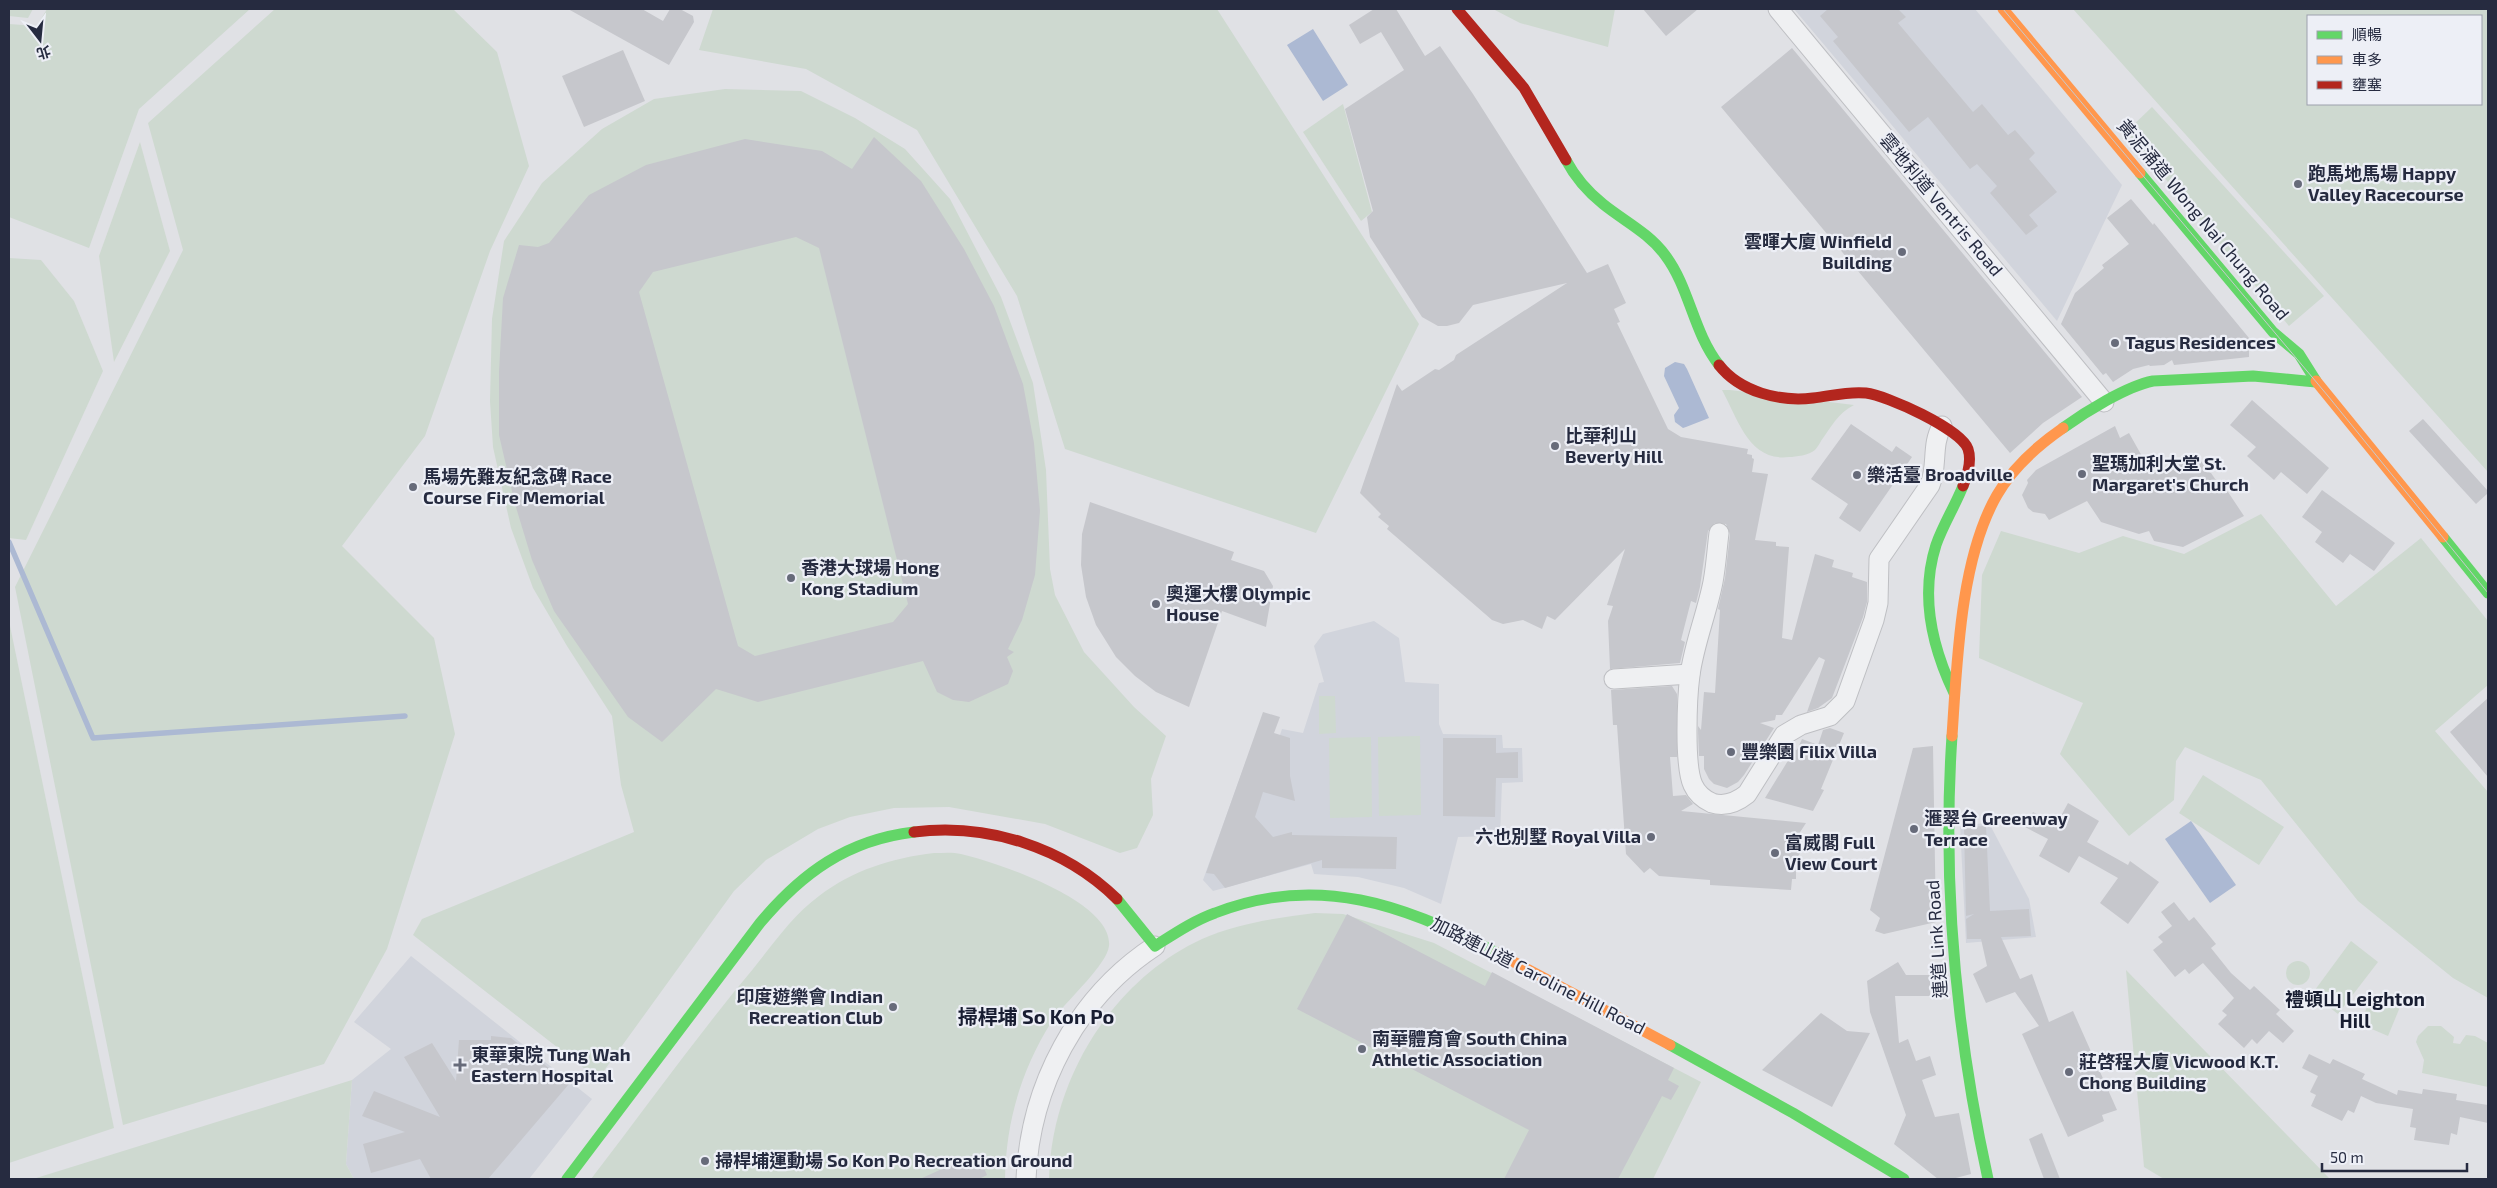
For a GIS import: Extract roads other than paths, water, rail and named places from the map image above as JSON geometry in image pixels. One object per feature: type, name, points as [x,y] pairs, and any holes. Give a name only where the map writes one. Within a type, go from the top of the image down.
[{"type":"street","points":[[1457,9],[1506,66],[1531,99],[1582,185],[1603,206],[1650,239],[1672,265],[1684,288],[1695,325],[1706,348],[1721,367],[1738,381],[1756,391],[1787,398],[1803,399],[1848,392],[1869,393],[1898,401],[1942,426],[1963,441],[1968,448],[1970,460],[1967,475],[1936,545],[1930,570],[1928,596],[1934,647],[1954,693]]},
{"type":"street","name":"雲地利道 Ventris Road","points":[[1778,9],[2104,402]]},
{"type":"street","name":"黃泥涌道 Wong Nai Chung Road","points":[[2003,9],[2273,332],[2288,342],[2310,367],[2316,382],[2488,593]]},
{"type":"street","points":[[2273,332],[2274,347]]},
{"type":"street","points":[[2266,376],[2272,362]]},
{"type":"street","name":"連道 Link Road","points":[[1988,1179],[1966,1069],[1954,945],[1948,806],[1954,693],[1962,623],[1975,546],[1998,494],[2022,462],[2056,434],[2104,402],[2147,382],[2266,376],[2291,377],[2316,382]]},
{"type":"street","points":[[1719,533],[1713,581],[1690,674],[1687,724],[1692,784],[1698,794],[1712,802],[1728,804],[1738,801],[1754,785],[1784,736],[1801,725],[1830,716],[1845,701],[1878,604],[1879,559],[1930,484],[1935,472],[1935,438],[1942,426]]},
{"type":"street","points":[[1614,679],[1690,674]]},
{"type":"street","points":[[567,1179],[750,938],[786,895],[817,868],[869,843],[915,831],[942,829],[973,831],[1006,837],[1037,846],[1085,871],[1113,893],[1138,921],[1155,946]]},
{"type":"street","name":"加路連山道 Caroline Hill Road","points":[[1026,1179],[1035,1114],[1053,1065],[1066,1039],[1115,976],[1132,961],[1195,922],[1224,910],[1256,901],[1295,896],[1371,901],[1421,917],[1453,930],[1701,1060],[1809,1121],[1904,1179]]},
{"type":"water","points":[[1313,29],[1348,85],[1323,101],[1287,45]]},
{"type":"water","points":[[1675,362],[1684,364],[1709,418],[1683,428],[1675,422],[1674,415],[1679,408],[1664,376],[1665,368]]},
{"type":"water","points":[[2191,821],[2236,885],[2210,903],[2165,839]]},
{"type":"waterway","points":[[9,542],[93,738],[405,716]]},
{"type":"tram line","points":[[2003,9],[2328,396],[2488,593]]},
{"type":"place","name":"跑馬地馬場 Happy Valley Racecourse","points":[[2298,184]]},
{"type":"place","name":"雲暉大廈 Winfield Building","points":[[1902,252]]},
{"type":"place","name":"Tagus Residences","points":[[2115,343]]},
{"type":"place","name":"比華利山 Beverly Hill","points":[[1555,446]]},
{"type":"place","name":"聖瑪加利大堂 St. Margaret's Church","points":[[2082,474]]},
{"type":"place","name":"樂活臺 Broadville","points":[[1857,475]]},
{"type":"place","name":"馬場先難友紀念碑 Race Course Fire Memorial","points":[[413,487]]},
{"type":"place","name":"香港大球場 Hong Kong Stadium","points":[[791,578]]},
{"type":"place","name":"奧運大樓 Olympic House","points":[[1156,604]]},
{"type":"place","name":"豐樂園 Filix Villa","points":[[1731,752]]},
{"type":"place","name":"滙翠台 Greenway Terrace","points":[[1914,829]]},
{"type":"place","name":"六也別墅 Royal Villa","points":[[1651,837]]},
{"type":"place","name":"富威閣 Full View Court","points":[[1775,853]]},
{"type":"place","name":"印度遊樂會 Indian Recreation Club","points":[[893,1007]]},
{"type":"place","name":"南華體育會 South China Athletic Association","points":[[1362,1049]]},
{"type":"place","name":"東華東院 Tung Wah Eastern Hospital","points":[[460,1065]]},
{"type":"place","name":"莊啓程大廈 Vicwood K.T. Chong Building","points":[[2069,1072]]},
{"type":"place","name":"掃桿埔運動場 So Kon Po Recreation Ground","points":[[705,1161]]},
{"type":"district","name":"禮頓山 Leighton Hill","points":[[2355,1010]]},
{"type":"district","name":"掃桿埔 So Kon Po","points":[[1036,1017]]}]
